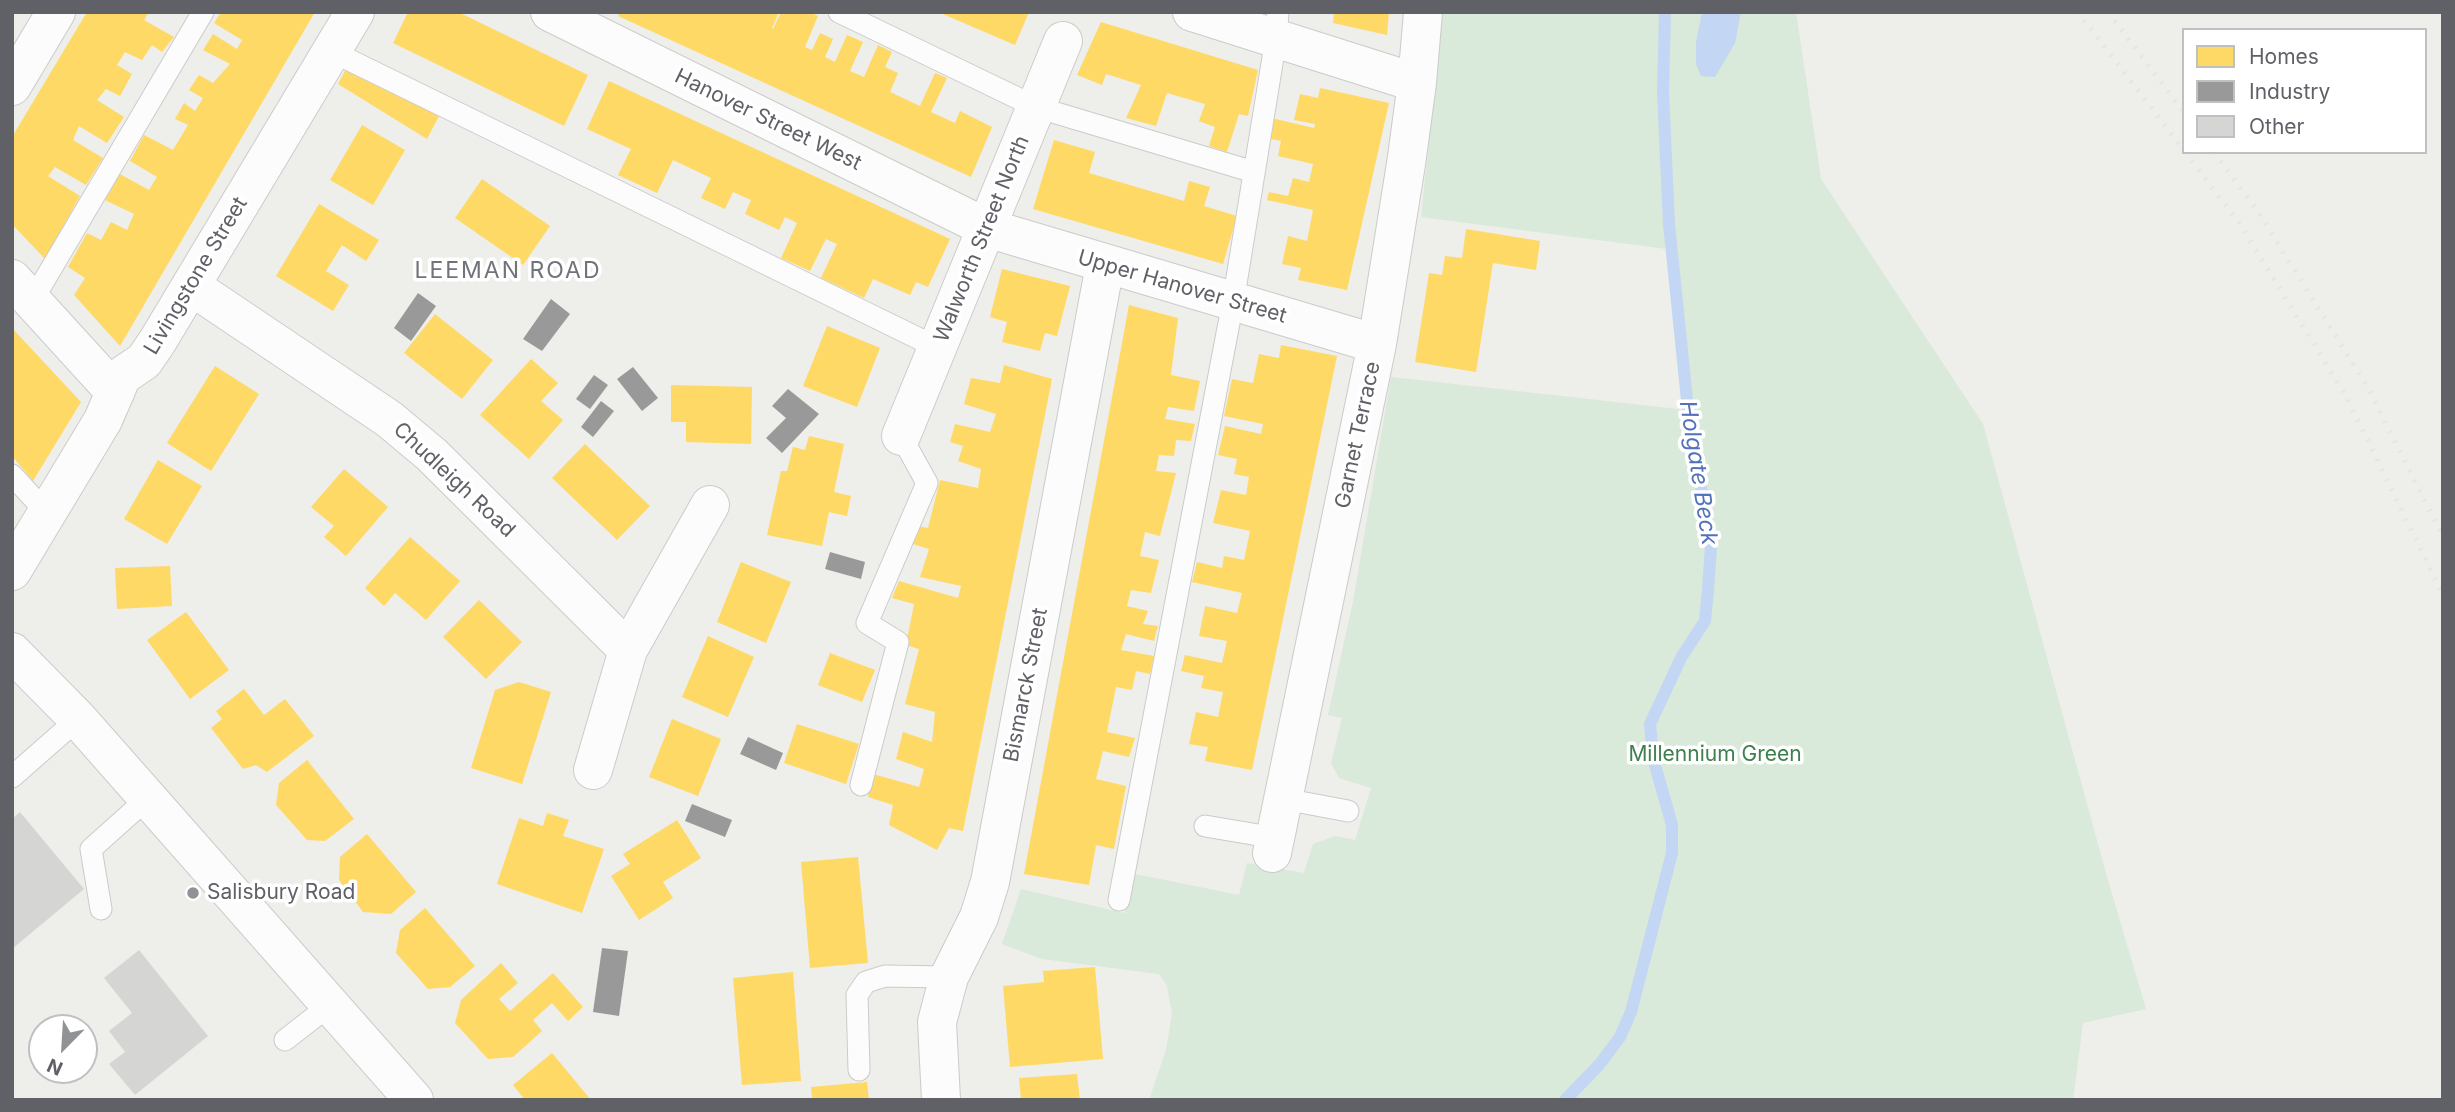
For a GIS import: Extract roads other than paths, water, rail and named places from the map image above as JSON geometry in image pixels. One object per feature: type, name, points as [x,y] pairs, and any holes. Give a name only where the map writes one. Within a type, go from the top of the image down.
[{"type":"street","points":[[12,86],[56,12]]},
{"type":"street","name":"Livingstone Street","points":[[12,571],[103,420],[122,376],[144,361],[355,12]]},
{"type":"street","name":"Hanover Street West","points":[[550,12],[987,228]]},
{"type":"street","points":[[1192,12],[1277,25],[1417,83]]},
{"type":"street","name":"Garnet Terrace","points":[[1274,846],[1377,344],[1406,164],[1423,12]]},
{"type":"street","name":"Walworth Street North","points":[[901,436],[1063,41]]},
{"type":"street","name":"Upper Hanover Street","points":[[987,228],[1377,344]]},
{"type":"street","name":"Bismarck Street","points":[[941,1100],[937,1022],[949,977],[979,917],[990,882],[1105,265]]},
{"type":"street","name":"Chudleigh Road","points":[[191,286],[389,419],[432,456],[628,650]]},
{"type":"street","points":[[22,290],[115,392]]},
{"type":"street","points":[[593,770],[628,650],[710,505]]},
{"type":"street","points":[[12,652],[78,719],[414,1100]]},
{"type":"lane","points":[[22,290],[204,12]]},
{"type":"lane","points":[[839,12],[1036,107],[1254,172]]},
{"type":"lane","points":[[1119,900],[1233,302],[1277,25]]},
{"type":"lane","points":[[331,51],[938,348]]},
{"type":"lane","points":[[861,785],[898,642],[867,623],[927,483],[901,436]]},
{"type":"lane","points":[[12,475],[47,513]]},
{"type":"lane","points":[[12,777],[78,719]]},
{"type":"lane","points":[[101,909],[91,849],[148,798]]},
{"type":"lane","points":[[1284,799],[1348,811]]},
{"type":"lane","points":[[1205,826],[1274,846]]},
{"type":"lane","points":[[859,1070],[857,995],[866,982],[885,976],[949,977]]},
{"type":"lane","points":[[285,1040],[330,1005]]},
{"type":"water","points":[[1702,12],[1741,12],[1735,43],[1715,77],[1701,76],[1696,64],[1696,43]]},
{"type":"waterway","name":"Holgate Beck","points":[[1565,1100],[1599,1065],[1620,1037],[1631,1012],[1672,853],[1672,825],[1653,758],[1650,724],[1682,656],[1705,621],[1708,589],[1711,547],[1688,410],[1669,224],[1663,92],[1665,12]]},
{"type":"railway","points":[[2076,12],[2182,148]]},
{"type":"railway","points":[[2108,12],[2182,110]]},
{"type":"railway","points":[[2187,154],[2239,223],[2346,396],[2443,595]]},
{"type":"railway","points":[[2215,154],[2258,212],[2368,388],[2443,537]]},
{"type":"place","name":"Salisbury Road","points":[[193,893]]},
{"type":"district","name":"LEEMAN ROAD","points":[[508,271]]},
{"type":"park label","name":"Millennium Green","points":[[1715,755]]}]
